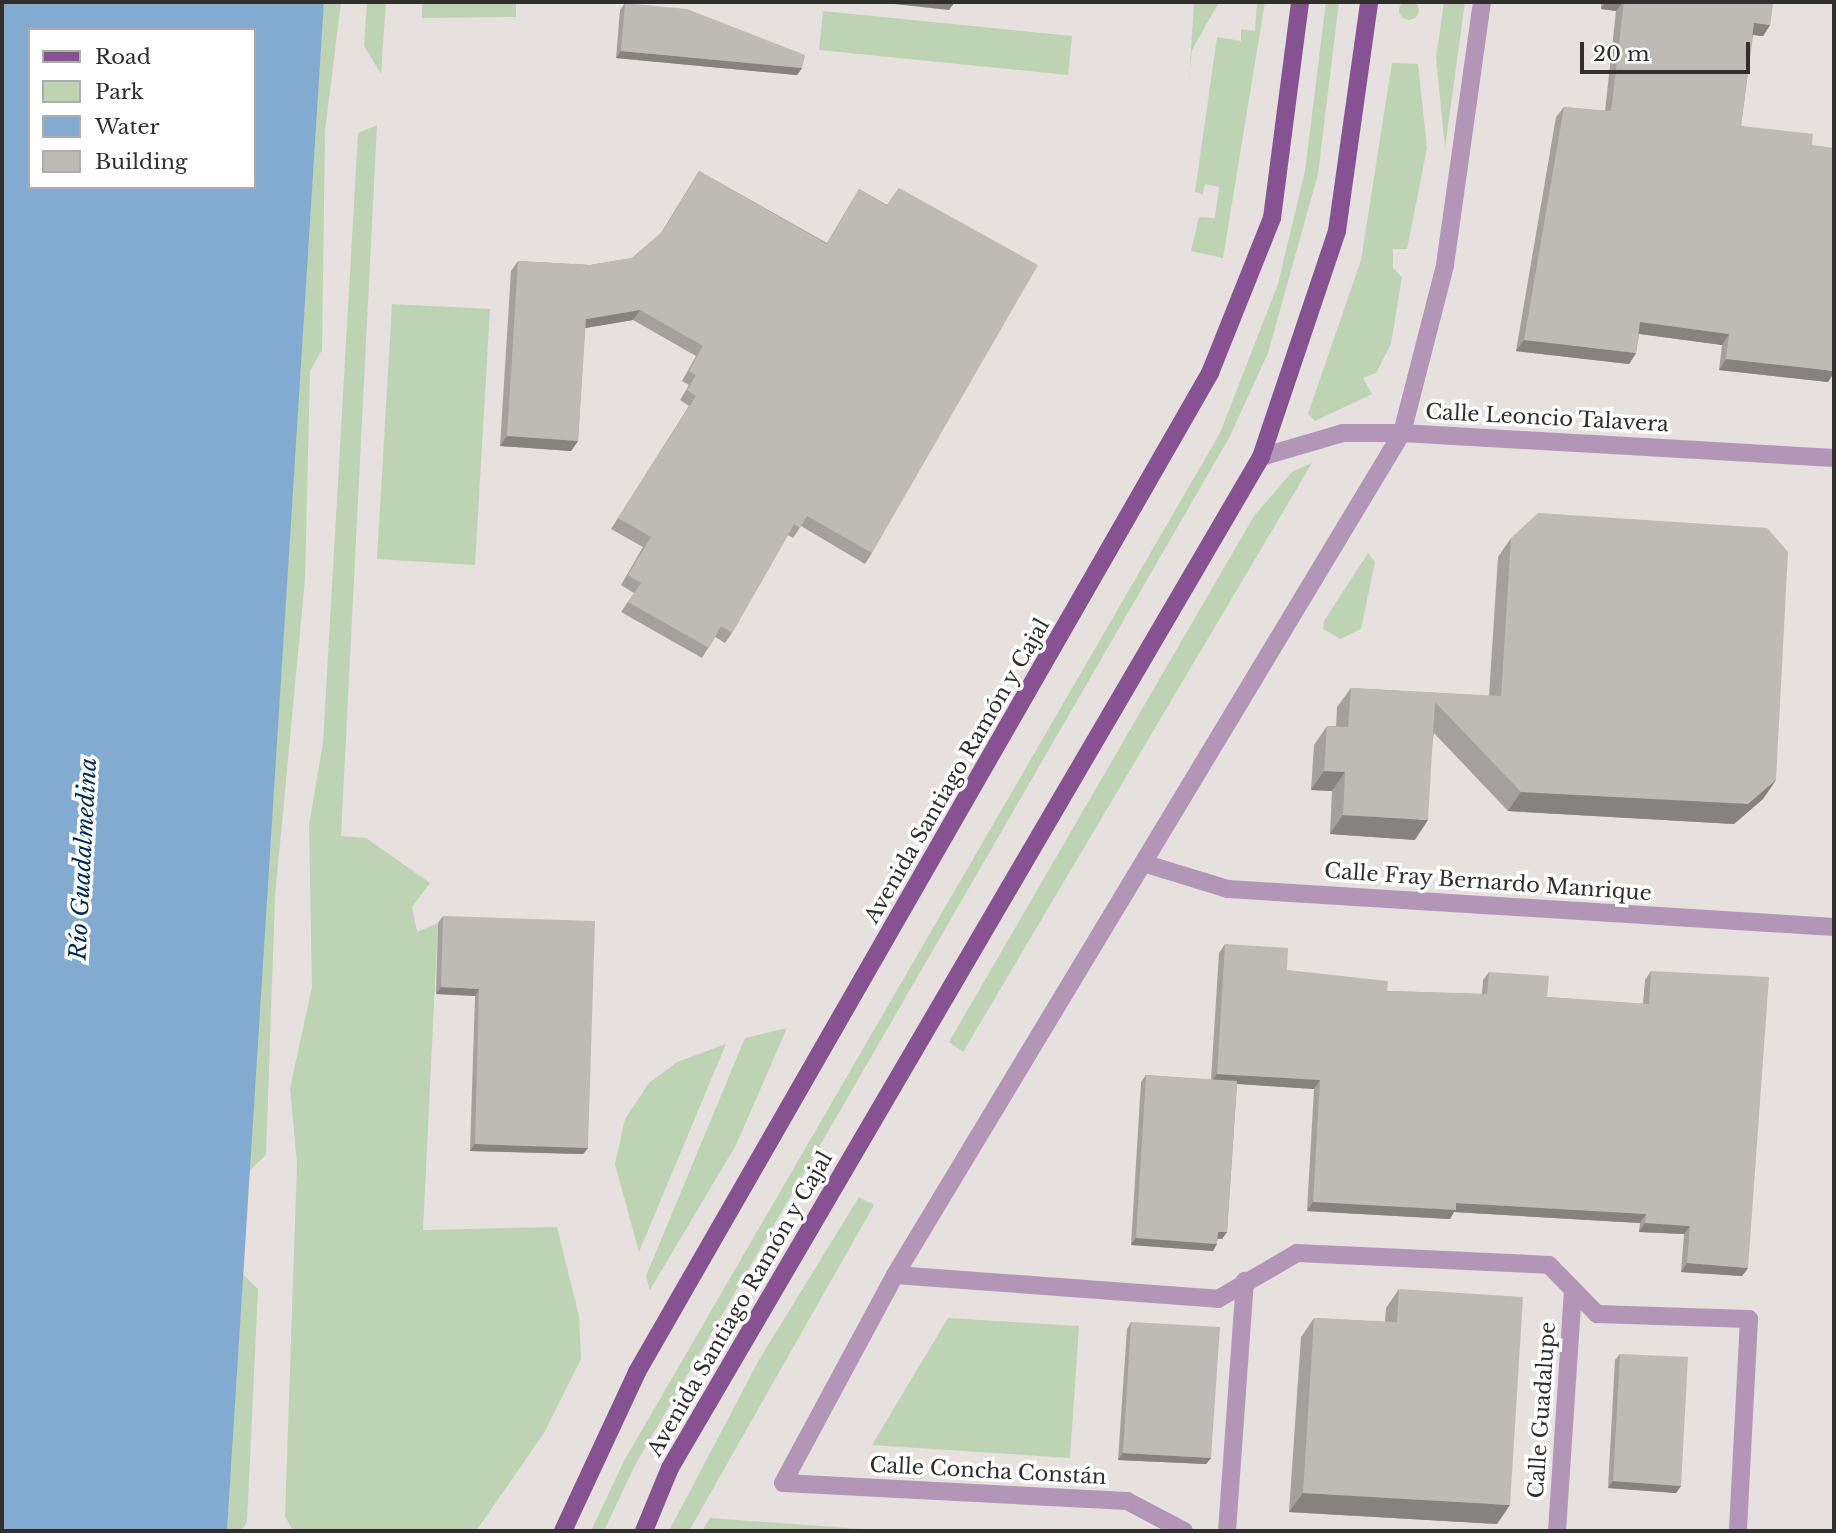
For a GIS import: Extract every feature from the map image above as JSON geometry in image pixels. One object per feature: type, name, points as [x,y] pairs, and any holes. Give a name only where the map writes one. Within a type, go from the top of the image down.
[{"type":"main road","name":"Avenida Santiago Ramón y Cajal","points":[[563,1531],[637,1372],[1210,373],[1272,218],[1300,2]]},
{"type":"main road","name":"Avenida Santiago Ramón y Cajal","points":[[644,1531],[670,1468],[1261,457],[1337,231],[1369,2]]},
{"type":"street","points":[[1482,2],[1445,265],[1402,433],[895,1275],[1218,1299],[1297,1253],[1549,1265],[1597,1314],[1749,1319],[1738,1531]]},
{"type":"street","name":"Calle Leoncio Talavera","points":[[1261,457],[1343,433],[1402,433],[1834,458]]},
{"type":"street","name":"Calle Fray Bernardo Manrique","points":[[1143,863],[1228,889],[1834,927]]},
{"type":"street","name":"Calle Concha Constán","points":[[895,1275],[783,1483],[1127,1501],[1184,1531]]},
{"type":"street","points":[[1227,1531],[1245,1281]]},
{"type":"street","name":"Calle Guadalupe","points":[[1557,1531],[1573,1292]]},
{"type":"green space","points":[[1405,0],[1413,0],[1419,10],[1413,20],[1405,20],[1399,14],[1399,6]]},
{"type":"green space","points":[[324,2],[341,2],[325,131],[322,350],[310,371],[305,579],[275,897],[266,1155],[249,1171]]},
{"type":"green space","points":[[367,2],[386,2],[381,74],[364,46]]},
{"type":"green space","points":[[422,2],[516,2],[516,17],[422,18]]},
{"type":"green space","points":[[1194,2],[1219,2],[1192,50],[1189,81]]},
{"type":"green space","points":[[1257,2],[1265,2],[1223,258],[1191,251],[1199,217],[1215,218],[1219,187],[1205,184],[1203,194],[1195,192],[1217,37],[1241,41],[1241,29],[1255,31]]},
{"type":"green space","points":[[1326,2],[1339,2],[1318,174],[1268,353],[1229,438],[634,1467],[604,1531],[591,1531],[624,1461],[1220,433],[1278,284],[1305,171]]},
{"type":"green space","points":[[1444,2],[1465,2],[1445,148],[1436,58]]},
{"type":"green space","points":[[823,11],[1072,36],[1068,75],[819,50]]},
{"type":"green space","points":[[1392,63],[1418,64],[1427,148],[1407,249],[1393,249],[1393,268],[1402,277],[1391,344],[1376,373],[1363,378],[1372,394],[1315,421],[1308,414],[1361,260]]},
{"type":"green space","points":[[377,125],[341,836],[366,838],[430,883],[412,907],[417,932],[438,923],[423,1230],[557,1227],[579,1316],[581,1359],[544,1433],[476,1531],[293,1531],[285,1516],[297,1164],[290,1088],[312,987],[309,825],[323,743],[358,133]]},
{"type":"green space","points":[[392,304],[490,309],[475,565],[377,559]]},
{"type":"green space","points":[[1312,463],[963,1052],[949,1042],[1254,516],[1292,472]]},
{"type":"green space","points":[[1368,553],[1375,562],[1361,629],[1340,639],[1323,629],[1324,621]]},
{"type":"green space","points":[[787,1028],[736,1145],[650,1290],[646,1276],[745,1038]]},
{"type":"green space","points":[[726,1044],[639,1252],[615,1164],[625,1119],[649,1083],[677,1062]]},
{"type":"green space","points":[[859,1197],[874,1205],[689,1531],[669,1531],[759,1360]]},
{"type":"green space","points":[[243,1274],[258,1289],[247,1522],[241,1531],[227,1531]]},
{"type":"green space","points":[[948,1318],[1079,1326],[1070,1458],[872,1445]]},
{"type":"green space","points":[[710,1518],[891,1531],[702,1531]]},
{"type":"water","name":"Río Guadalmedina","points":[[2,2],[324,2],[227,1531],[2,1531]]},
{"type":"building","points":[[1624,2],[1773,2],[1770,25],[1754,23],[1741,126],[1813,134],[1812,145],[1834,148],[1834,371],[1726,359],[1729,334],[1640,322],[1636,353],[1524,340],[1564,107],[1611,111]]},
{"type":"building","points":[[625,3],[687,9],[805,55],[802,68],[621,51]]},
{"type":"building","points":[[699,171],[827,244],[859,189],[887,206],[899,188],[1038,265],[872,553],[807,516],[800,528],[794,524],[732,633],[721,626],[709,648],[628,602],[641,583],[628,575],[651,537],[618,518],[696,396],[687,390],[696,375],[689,371],[703,346],[640,310],[586,319],[578,441],[507,436],[518,261],[590,265],[632,258],[663,231]]},
{"type":"building","points":[[1538,513],[1767,528],[1788,552],[1776,780],[1748,804],[1521,792],[1435,702],[1428,820],[1343,815],[1345,772],[1324,771],[1327,726],[1348,727],[1351,688],[1501,696],[1511,538]]},
{"type":"building","points":[[443,916],[595,921],[588,1148],[475,1144],[479,989],[441,987]]},
{"type":"building","points":[[1225,944],[1288,948],[1287,970],[1388,981],[1387,991],[1487,994],[1489,972],[1549,976],[1547,997],[1649,1004],[1651,971],[1769,977],[1748,1268],[1687,1263],[1690,1226],[1645,1223],[1646,1214],[1456,1203],[1456,1210],[1313,1202],[1320,1080],[1217,1074]]},
{"type":"building","points":[[1146,1075],[1237,1081],[1227,1232],[1218,1232],[1217,1244],[1136,1238]]},
{"type":"building","points":[[1399,1289],[1523,1297],[1510,1505],[1303,1493],[1314,1318],[1397,1322]]},
{"type":"building","points":[[1131,1322],[1220,1327],[1211,1458],[1123,1453]]},
{"type":"building","points":[[1620,1354],[1688,1357],[1681,1486],[1613,1481]]}]
